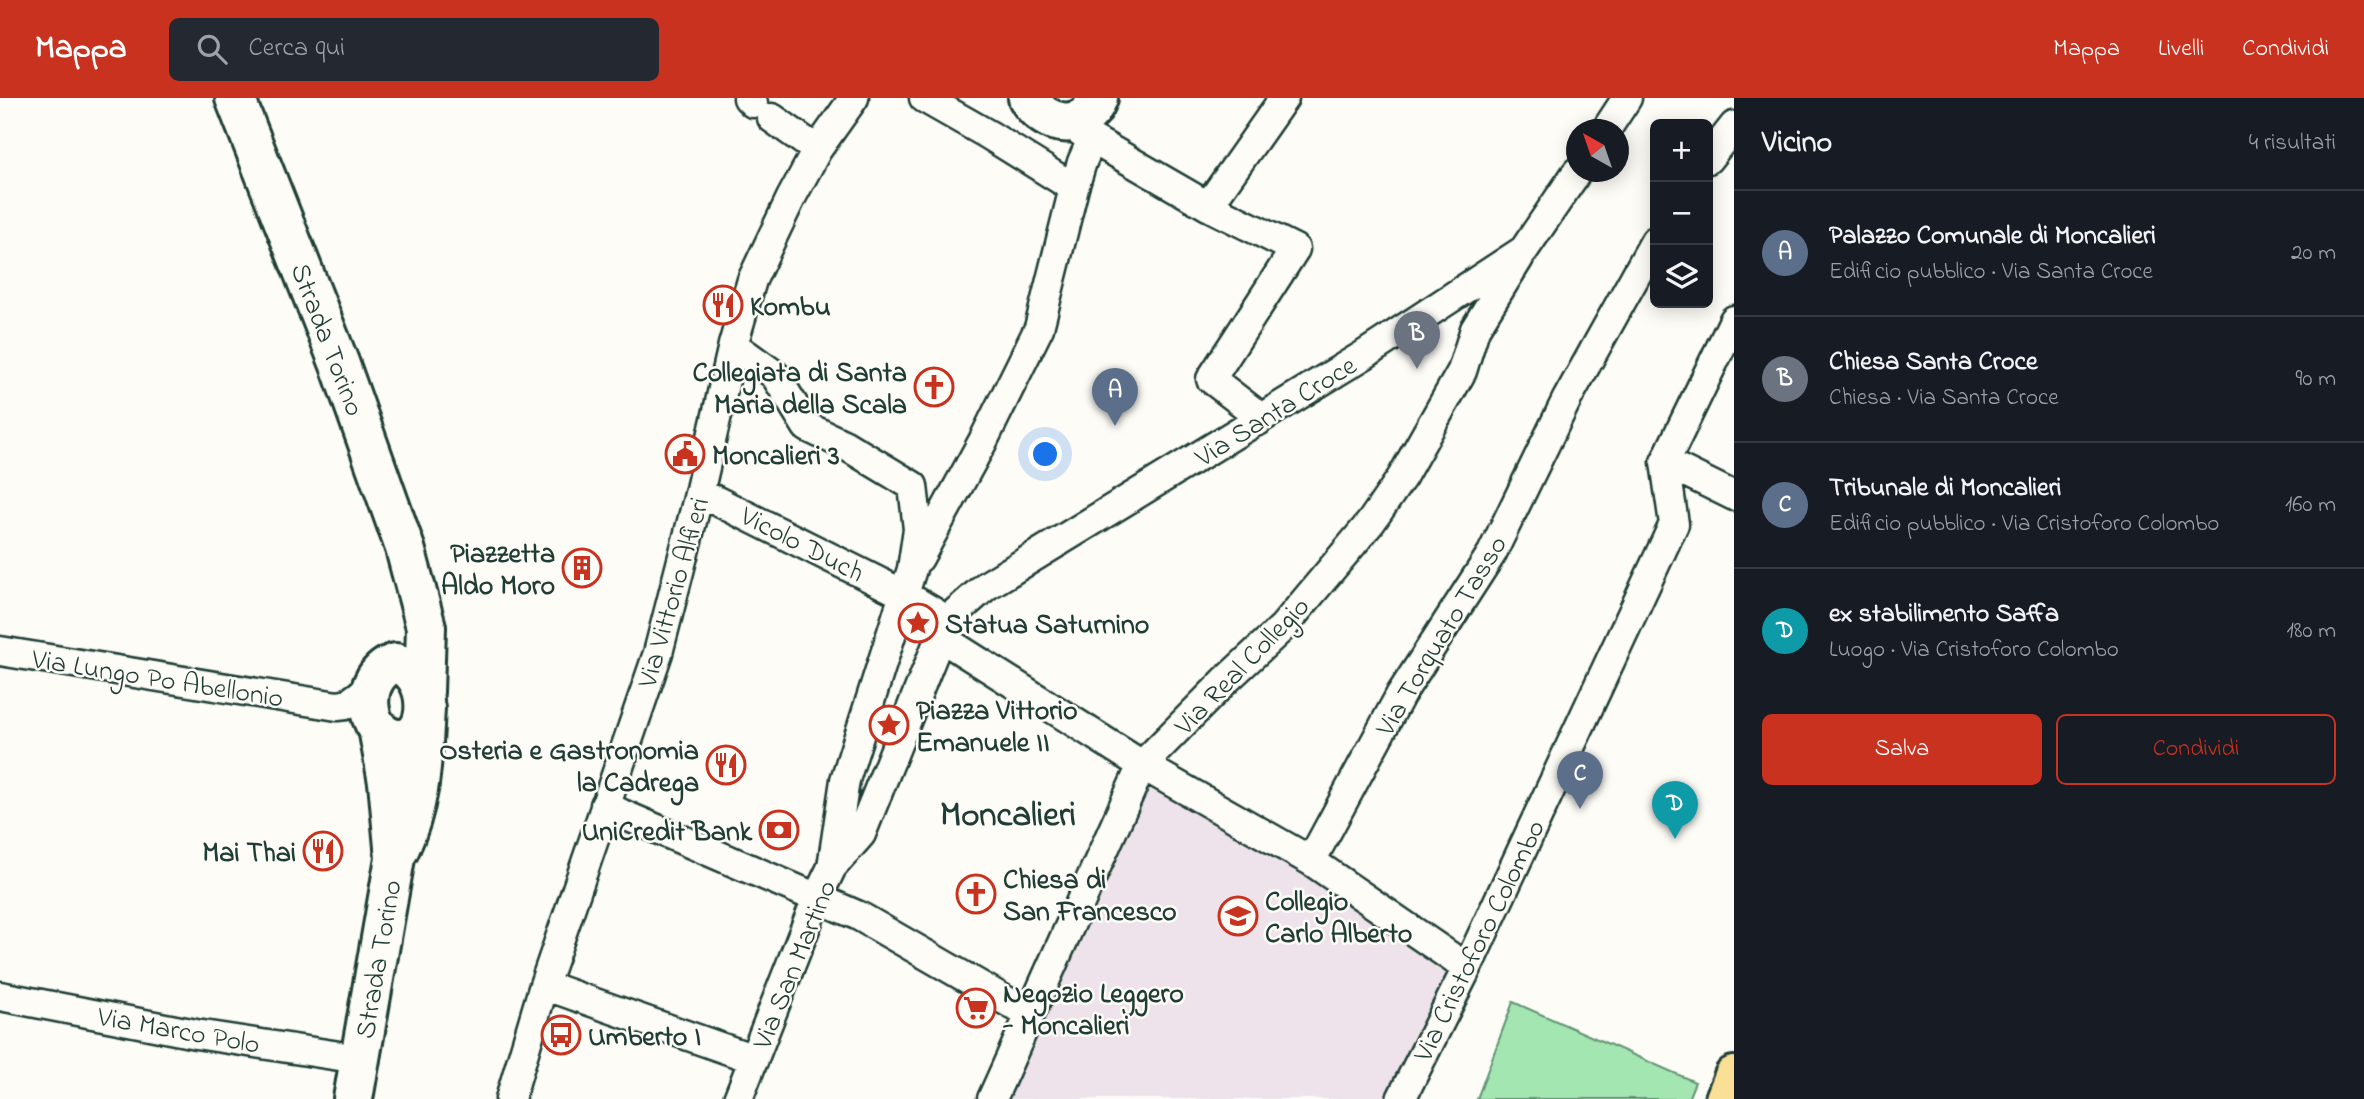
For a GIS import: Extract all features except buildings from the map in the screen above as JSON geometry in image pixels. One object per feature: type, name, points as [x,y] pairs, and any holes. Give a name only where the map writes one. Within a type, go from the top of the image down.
[{"type":"main road","name":"Strada Torino","points":[[235,98],[358,414],[405,548],[426,627],[425,700],[416,804],[411,825],[395,858]]},
{"type":"main road","points":[[1028,98],[1043,116],[1054,121],[1065,123],[1089,119]]},
{"type":"main road","name":"Strada Torino","points":[[353,1099],[395,858],[377,701],[399,650],[406,622],[405,606],[413,582]]},
{"type":"main road","points":[[377,701],[396,663],[405,666],[419,682],[425,700]]},
{"type":"main road","name":"Strada Torino","points":[[377,701],[387,735],[398,739],[416,731],[425,700]]},
{"type":"main road","points":[[1725,1099],[1734,1076]]},
{"type":"street","name":"Via Vittorio Alfieri","points":[[510,1099],[544,985],[658,653],[698,498],[733,345],[752,280],[817,150],[854,98]]},
{"type":"street","points":[[924,98],[1074,188]]},
{"type":"street","points":[[1208,206],[1284,98]]},
{"type":"street","points":[[1613,119],[1627,98]]},
{"type":"street","points":[[758,106],[817,150]]},
{"type":"street","points":[[832,867],[845,780],[909,582],[1039,328],[1082,162],[1089,119],[1208,206],[1294,249],[1211,379],[1251,409],[1258,421]]},
{"type":"street","points":[[1713,153],[1734,126]]},
{"type":"street","name":"Via Santa Croce","points":[[944,628],[986,586],[1364,355],[1524,250],[1570,182]]},
{"type":"street","name":"Via Torquato Tasso","points":[[1311,861],[1401,694],[1492,553],[1567,399],[1653,245]]},
{"type":"street","name":"Via Real Collegio","points":[[992,1099],[1142,765],[1283,627],[1371,522],[1402,477],[1462,371],[1475,329],[1524,250]]},
{"type":"street","points":[[1734,320],[1665,462],[1734,496]]},
{"type":"street","points":[[733,345],[775,375],[807,428],[845,445],[913,486],[918,529],[909,582],[944,628],[1142,765],[1311,861],[1467,968]]},
{"type":"street","name":"Via Cristoforo Colombo","points":[[1401,1099],[1467,968],[1674,524],[1665,462]]},
{"type":"street","name":"Vicolo Duch","points":[[698,498],[715,500],[909,582]]},
{"type":"street","points":[[832,867],[861,834],[944,628]]},
{"type":"street","name":"Via Lungo Po Abellonio","points":[[0,651],[316,704],[338,717],[377,701]]},
{"type":"street","points":[[604,805],[859,916],[1029,1014]]},
{"type":"street","name":"Via San Martino","points":[[738,1099],[817,898],[832,867]]},
{"type":"street","points":[[544,985],[754,1059]]},
{"type":"street","name":"Via Marco Polo","points":[[0,996],[196,1034],[359,1059]]},
{"type":"shaded area","name":"Collegio Carlo Alberto","points":[[1153,781],[1454,964],[1389,1099],[1007,1099]]},
{"type":"green space","points":[[1513,1002],[1695,1082],[1688,1099],[1477,1099]]},
{"type":"place","name":"Kombu","points":[[723,305]]},
{"type":"place","name":"Chiesa Santa Croce","points":[[1417,369]]},
{"type":"place","name":"Collegiata di Santa Maria della Scala","points":[[934,387]]},
{"type":"place","name":"Palazzo Comunale di Moncalieri","points":[[1115,426]]},
{"type":"place","name":"Moncalieri 3","points":[[685,454]]},
{"type":"place","name":"Piazzetta Aldo Moro","points":[[582,568]]},
{"type":"place","name":"Statua Saturnino","points":[[918,623]]},
{"type":"place","name":"Piazza Vittorio Emanuele II","points":[[889,725]]},
{"type":"place","name":"Osteria e Gastronomia la Cadrega","points":[[726,765]]},
{"type":"place","name":"Tribunale di Moncalieri","points":[[1580,809]]},
{"type":"place","name":"UniCredit Bank","points":[[779,830]]},
{"type":"place","name":"ex stabilimento Saffa","points":[[1675,839]]},
{"type":"place","name":"Mai Thai","points":[[323,851]]},
{"type":"place","name":"Chiesa di San Francesco","points":[[976,894]]},
{"type":"place","name":"Collegio Carlo Alberto","points":[[1238,916]]},
{"type":"place","name":"Negozio Leggero - Moncalieri","points":[[976,1008]]},
{"type":"place","name":"Umberto I","points":[[561,1035]]},
{"type":"district","name":"Moncalieri","points":[[1008,813]]}]
